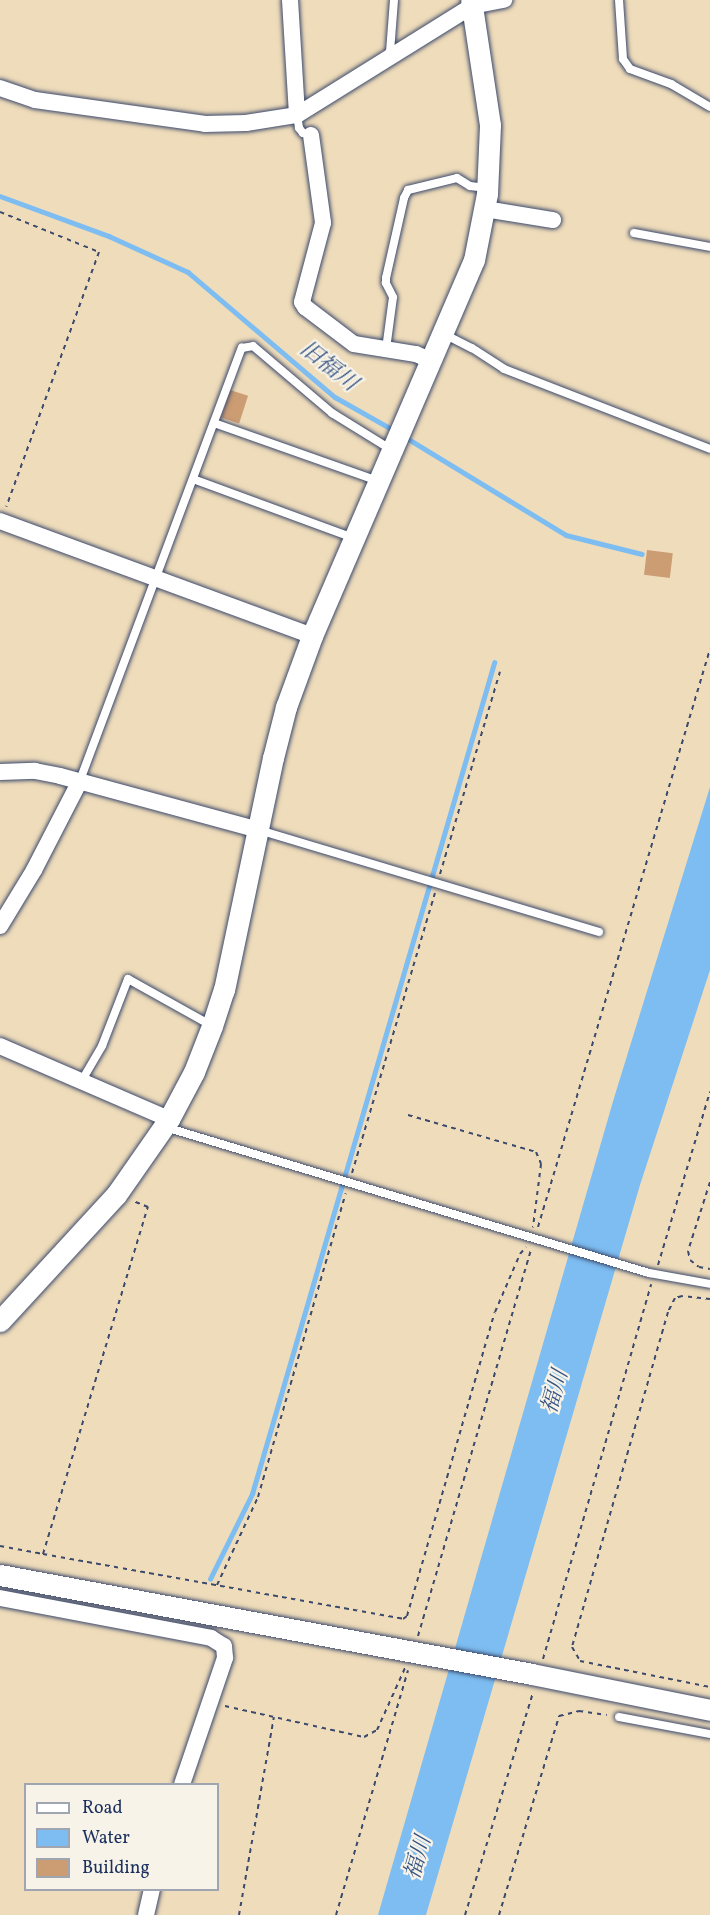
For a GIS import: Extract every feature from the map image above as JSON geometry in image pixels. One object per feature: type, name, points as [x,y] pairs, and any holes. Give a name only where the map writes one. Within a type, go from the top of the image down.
[{"type":"street","points":[[290,0],[297,115]]},
{"type":"street","points":[[0,88],[35,100],[205,124],[246,123],[297,115],[472,3],[504,0]]},
{"type":"street","points":[[0,1321],[116,1195],[167,1123],[194,1072],[212,1026],[224,990],[286,707],[312,636],[474,260],[488,188],[490,125],[472,3]]},
{"type":"street","points":[[311,135],[323,222],[302,302],[305,307],[337,328],[348,341],[416,354],[432,361]]},
{"type":"street","points":[[485,209],[553,220]]},
{"type":"street","points":[[0,522],[312,636]]},
{"type":"street","points":[[0,771],[35,771],[259,830]]},
{"type":"street","points":[[0,926],[34,870],[80,783]]},
{"type":"street","points":[[0,1046],[167,1123]]},
{"type":"street","points":[[0,1575],[414,1651],[710,1710]]},
{"type":"street","points":[[0,1598],[211,1638],[225,1646],[225,1658],[183,1783]]},
{"type":"street","points":[[146,1915],[152,1891]]},
{"type":"lane","points":[[392,55],[390,52],[394,0]]},
{"type":"lane","points":[[619,0],[623,59],[630,69],[671,84],[710,107]]},
{"type":"lane","points":[[297,115],[299,128],[303,134],[311,135]]},
{"type":"lane","points":[[386,349],[393,297],[386,284],[386,278],[404,198],[408,190],[457,178],[470,186],[488,188]]},
{"type":"lane","points":[[634,233],[710,248]]},
{"type":"lane","points":[[444,334],[472,348],[504,369],[710,449]]},
{"type":"lane","points":[[80,783],[242,348],[248,345],[253,346],[332,413],[392,450]]},
{"type":"lane","points":[[214,423],[379,481]]},
{"type":"lane","points":[[193,479],[354,538]]},
{"type":"lane","points":[[259,830],[599,932]]},
{"type":"lane","points":[[81,1082],[102,1046],[128,979],[212,1026]]},
{"type":"lane","points":[[167,1123],[349,1183],[652,1274],[710,1284]]},
{"type":"lane","points":[[619,1717],[710,1734]]},
{"type":"path","points":[[0,212],[99,252],[0,522]]},
{"type":"path","points":[[336,1915],[710,649]]},
{"type":"path","points":[[217,1586],[258,1497],[500,672]]},
{"type":"path","points":[[465,1915],[652,1274],[710,1092]]},
{"type":"path","points":[[408,1115],[536,1152],[541,1164],[532,1220],[536,1238]]},
{"type":"path","points":[[710,1182],[688,1251],[690,1260],[699,1267],[710,1269]]},
{"type":"path","points":[[43,1554],[148,1207],[116,1195]]},
{"type":"path","points":[[0,1546],[403,1619],[407,1616],[495,1312],[520,1254],[536,1238]]},
{"type":"path","points":[[710,1299],[682,1296],[675,1298],[668,1312],[572,1647],[580,1661],[710,1687]]},
{"type":"path","points":[[210,1703],[364,1737],[377,1730],[414,1651]]},
{"type":"path","points":[[499,1915],[559,1716],[579,1711],[619,1717]]},
{"type":"path","points":[[239,1915],[274,1717]]},
{"type":"water","name":"福川","points":[[710,787],[710,970],[640,1185],[426,1915],[378,1915],[614,1098]]},
{"type":"building","points":[[230,390],[248,396],[239,423],[221,418]]},
{"type":"building","points":[[647,550],[673,553],[670,578],[644,575]]},
{"type":"waterway","name":"旧福川","points":[[0,196],[109,236],[188,272],[335,397],[395,431]]},
{"type":"waterway","name":"旧福川","points":[[405,437],[566,535],[642,554]]},
{"type":"waterway","points":[[210,1579],[252,1494],[494,663]]}]
